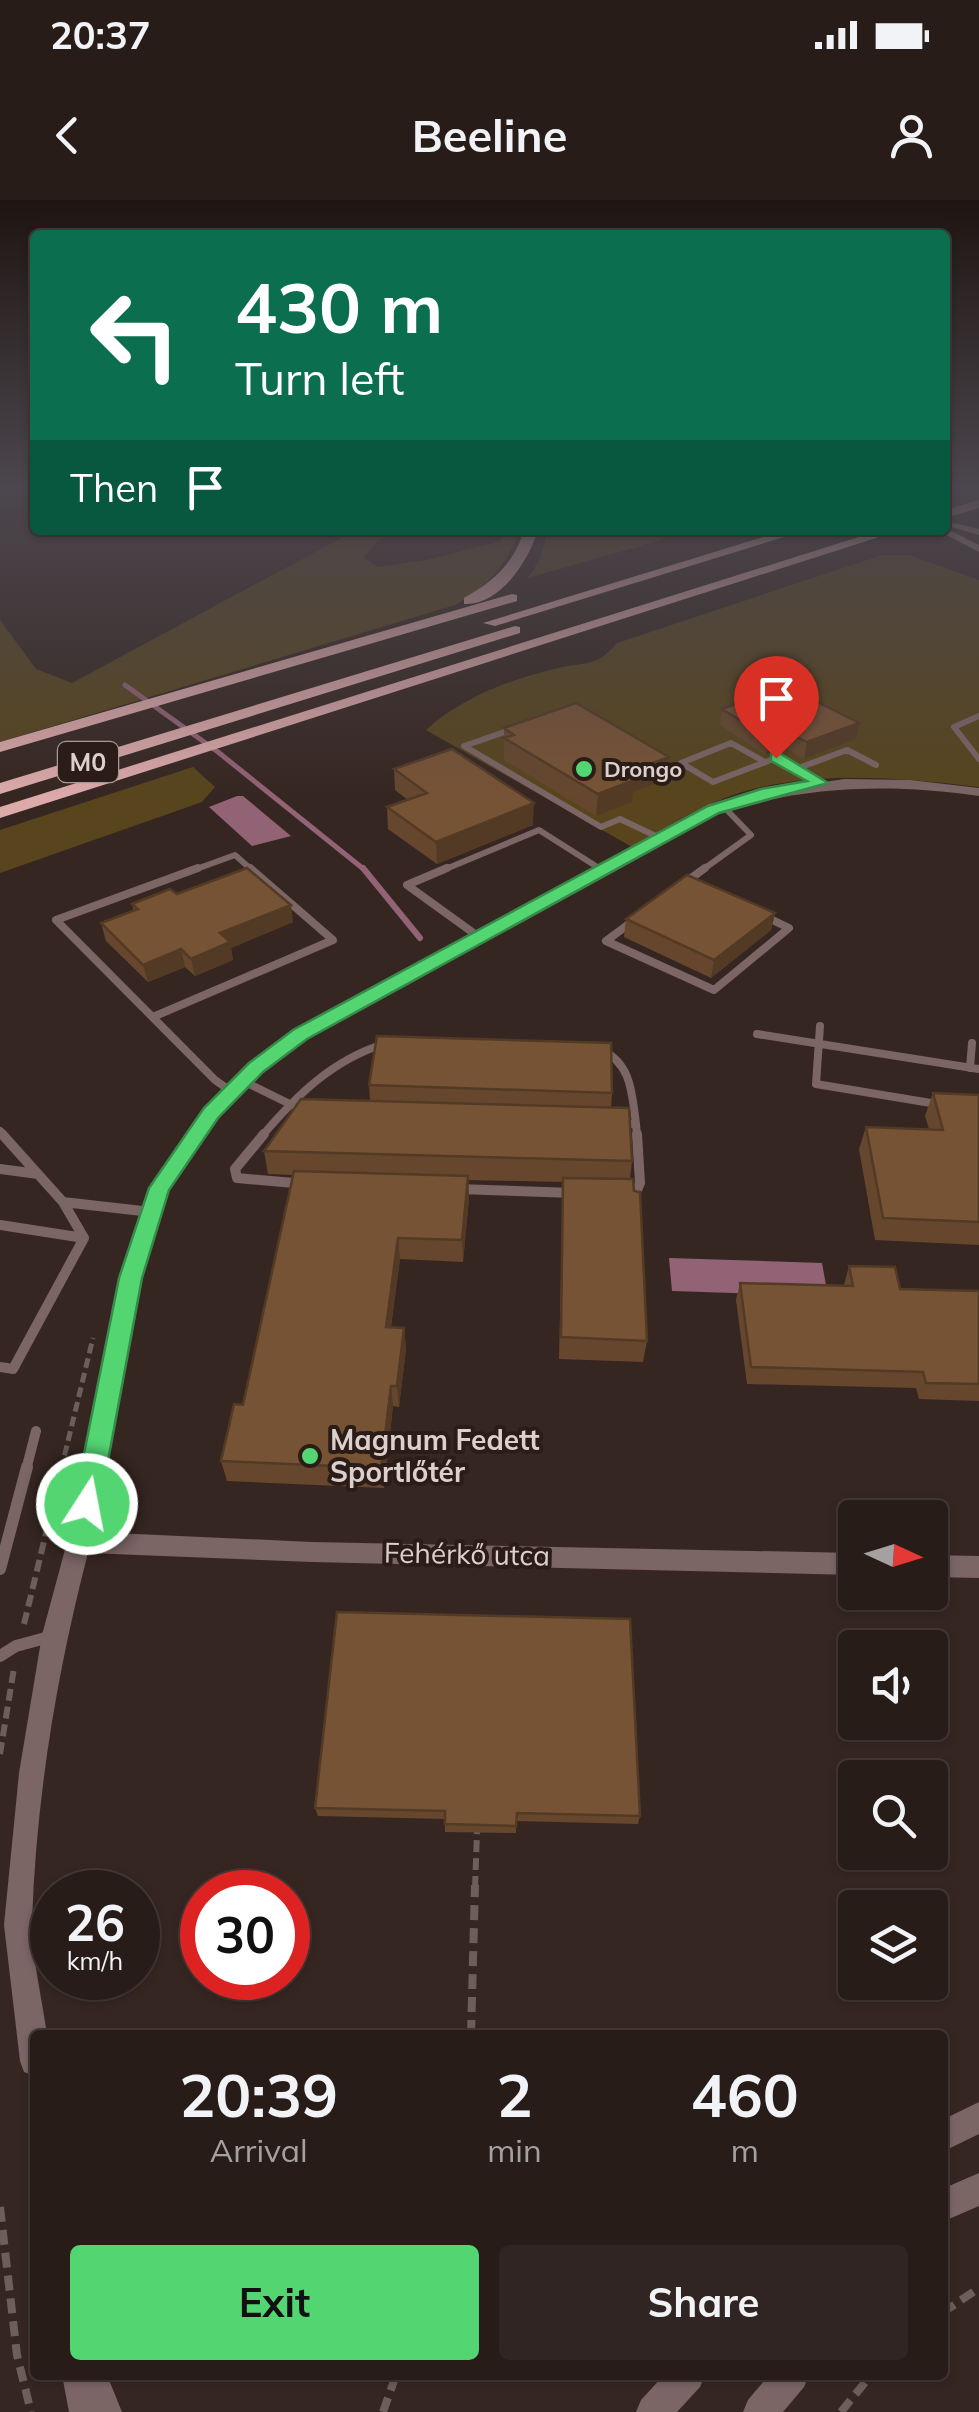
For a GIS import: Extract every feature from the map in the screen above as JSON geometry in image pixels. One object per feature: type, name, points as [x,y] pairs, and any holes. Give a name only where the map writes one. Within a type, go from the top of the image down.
[{"type":"highway","points":[[399,630],[484,593]]},
{"type":"highway","name":"M0","points":[[0,770],[589,593]]},
{"type":"highway","name":"M0","points":[[0,789],[637,593]]},
{"type":"highway","points":[[0,812],[693,593]]},
{"type":"highway","points":[[0,747],[526,594]]},
{"type":"street","points":[[30,2035],[9,1927],[54,1635],[80,1542],[130,1278],[159,1188],[211,1113],[300,1034],[723,806],[766,792],[821,783],[887,780],[979,792]]},
{"type":"street","name":"Fehérkő utca","points":[[80,1542],[312,1552],[838,1564]]},
{"type":"street","points":[[948,1566],[979,1567]]},
{"type":"street","points":[[948,2134],[979,2116]]},
{"type":"street","points":[[948,2203],[979,2189]]},
{"type":"street","points":[[79,2380],[86,2412]]},
{"type":"street","points":[[91,2380],[104,2412]]},
{"type":"street","points":[[653,2412],[683,2380]]},
{"type":"street","points":[[760,2412],[788,2380]]},
{"type":"lane","points":[[979,716],[954,727],[979,759]]},
{"type":"lane","points":[[534,722],[464,746],[601,828],[620,819],[660,838]]},
{"type":"lane","points":[[765,762],[731,744],[682,763],[713,782],[776,758],[821,783]]},
{"type":"lane","points":[[796,768],[847,750],[876,765]]},
{"type":"lane","points":[[674,891],[751,835],[723,806]]},
{"type":"lane","points":[[478,937],[407,885],[539,830],[602,870]]},
{"type":"lane","points":[[152,1018],[333,940],[235,856],[56,920],[152,1018],[215,1080],[320,1114]]},
{"type":"lane","points":[[688,881],[705,889]]},
{"type":"lane","points":[[647,911],[606,941],[714,990],[789,928],[756,912]]},
{"type":"lane","points":[[820,1026],[816,1084],[961,1108]]},
{"type":"lane","points":[[757,1034],[975,1069],[972,1044]]},
{"type":"lane","points":[[325,1184],[237,1178],[234,1169],[288,1104],[361,1050],[394,1043]]},
{"type":"lane","points":[[586,1050],[606,1050],[625,1066],[636,1124],[640,1183],[636,1192],[623,1194]]},
{"type":"lane","points":[[596,1123],[636,1124]]},
{"type":"lane","points":[[0,1130],[63,1202],[84,1238]]},
{"type":"lane","points":[[0,1169],[38,1174]]},
{"type":"lane","points":[[444,1188],[583,1193]]},
{"type":"lane","points":[[63,1202],[151,1212]]},
{"type":"lane","points":[[0,1224],[84,1238]]},
{"type":"lane","points":[[0,1366],[13,1369],[84,1238]]},
{"type":"lane","points":[[0,1569],[36,1431]]},
{"type":"lane","points":[[0,1656],[16,1646],[54,1635]]},
{"type":"path","points":[[470,2030],[477,1832]]},
{"type":"path","points":[[0,2208],[17,2355],[31,2412]]},
{"type":"path","points":[[948,2309],[979,2288]]},
{"type":"path","points":[[383,2412],[394,2380]]},
{"type":"path","points":[[841,2412],[867,2380]]},
{"type":"shaded area","points":[[239,593],[473,593],[455,605],[0,742],[0,620],[36,669],[72,683]]},
{"type":"shaded area","points":[[767,593],[979,593],[979,787],[860,778],[771,785],[713,803],[632,847],[426,730],[470,700],[520,679],[595,661],[617,643]]},
{"type":"shaded area","points":[[193,767],[215,787],[202,802],[0,873],[0,830]]},
{"type":"shaded area","points":[[243,796],[291,836],[252,846],[209,807]]},
{"type":"shaded area","points":[[669,1258],[822,1263],[828,1296],[672,1291]]},
{"type":"building","points":[[786,686],[859,723],[807,742],[787,732],[769,738],[722,709]]},
{"type":"building","points":[[576,703],[669,757],[624,774],[634,780],[598,794],[504,738],[514,735],[504,728]]},
{"type":"building","points":[[452,749],[534,803],[436,842],[387,807],[427,793],[394,769]]},
{"type":"building","points":[[247,868],[291,905],[220,933],[230,942],[191,959],[181,949],[143,965],[101,923],[138,909],[132,904],[170,889],[177,894]]},
{"type":"building","points":[[687,875],[775,913],[714,960],[626,919]]},
{"type":"building","points":[[377,1036],[611,1043],[612,1093],[369,1085]]},
{"type":"building","points":[[933,1093],[979,1095],[979,1222],[883,1218],[866,1127],[943,1130]]},
{"type":"building","points":[[301,1099],[629,1108],[632,1161],[264,1151]]},
{"type":"building","points":[[294,1171],[468,1176],[462,1240],[398,1238],[386,1327],[404,1328],[397,1386],[391,1386],[381,1468],[221,1461],[234,1404],[243,1405]]},
{"type":"building","points":[[563,1178],[633,1179],[634,1191],[640,1192],[647,1341],[561,1337]]},
{"type":"building","points":[[849,1266],[895,1267],[900,1289],[979,1291],[979,1384],[926,1383],[923,1372],[751,1367],[740,1283],[853,1286]]},
{"type":"building","points":[[337,1612],[630,1619],[640,1816],[517,1813],[516,1826],[445,1824],[445,1811],[315,1808]]},
{"type":"waterway","points":[[125,685],[218,752],[364,870]]},
{"type":"waterway","points":[[364,870],[420,938]]},
{"type":"place","name":"Drongo","points":[[584,769]]},
{"type":"place","name":"Magnum Fedett Sportlőtér","points":[[310,1456]]},
{"type":"route","points":[[87,1504],[130,1278],[159,1188],[211,1113],[256,1068],[300,1034],[602,870],[713,810],[766,792],[821,783],[776,758]]}]
